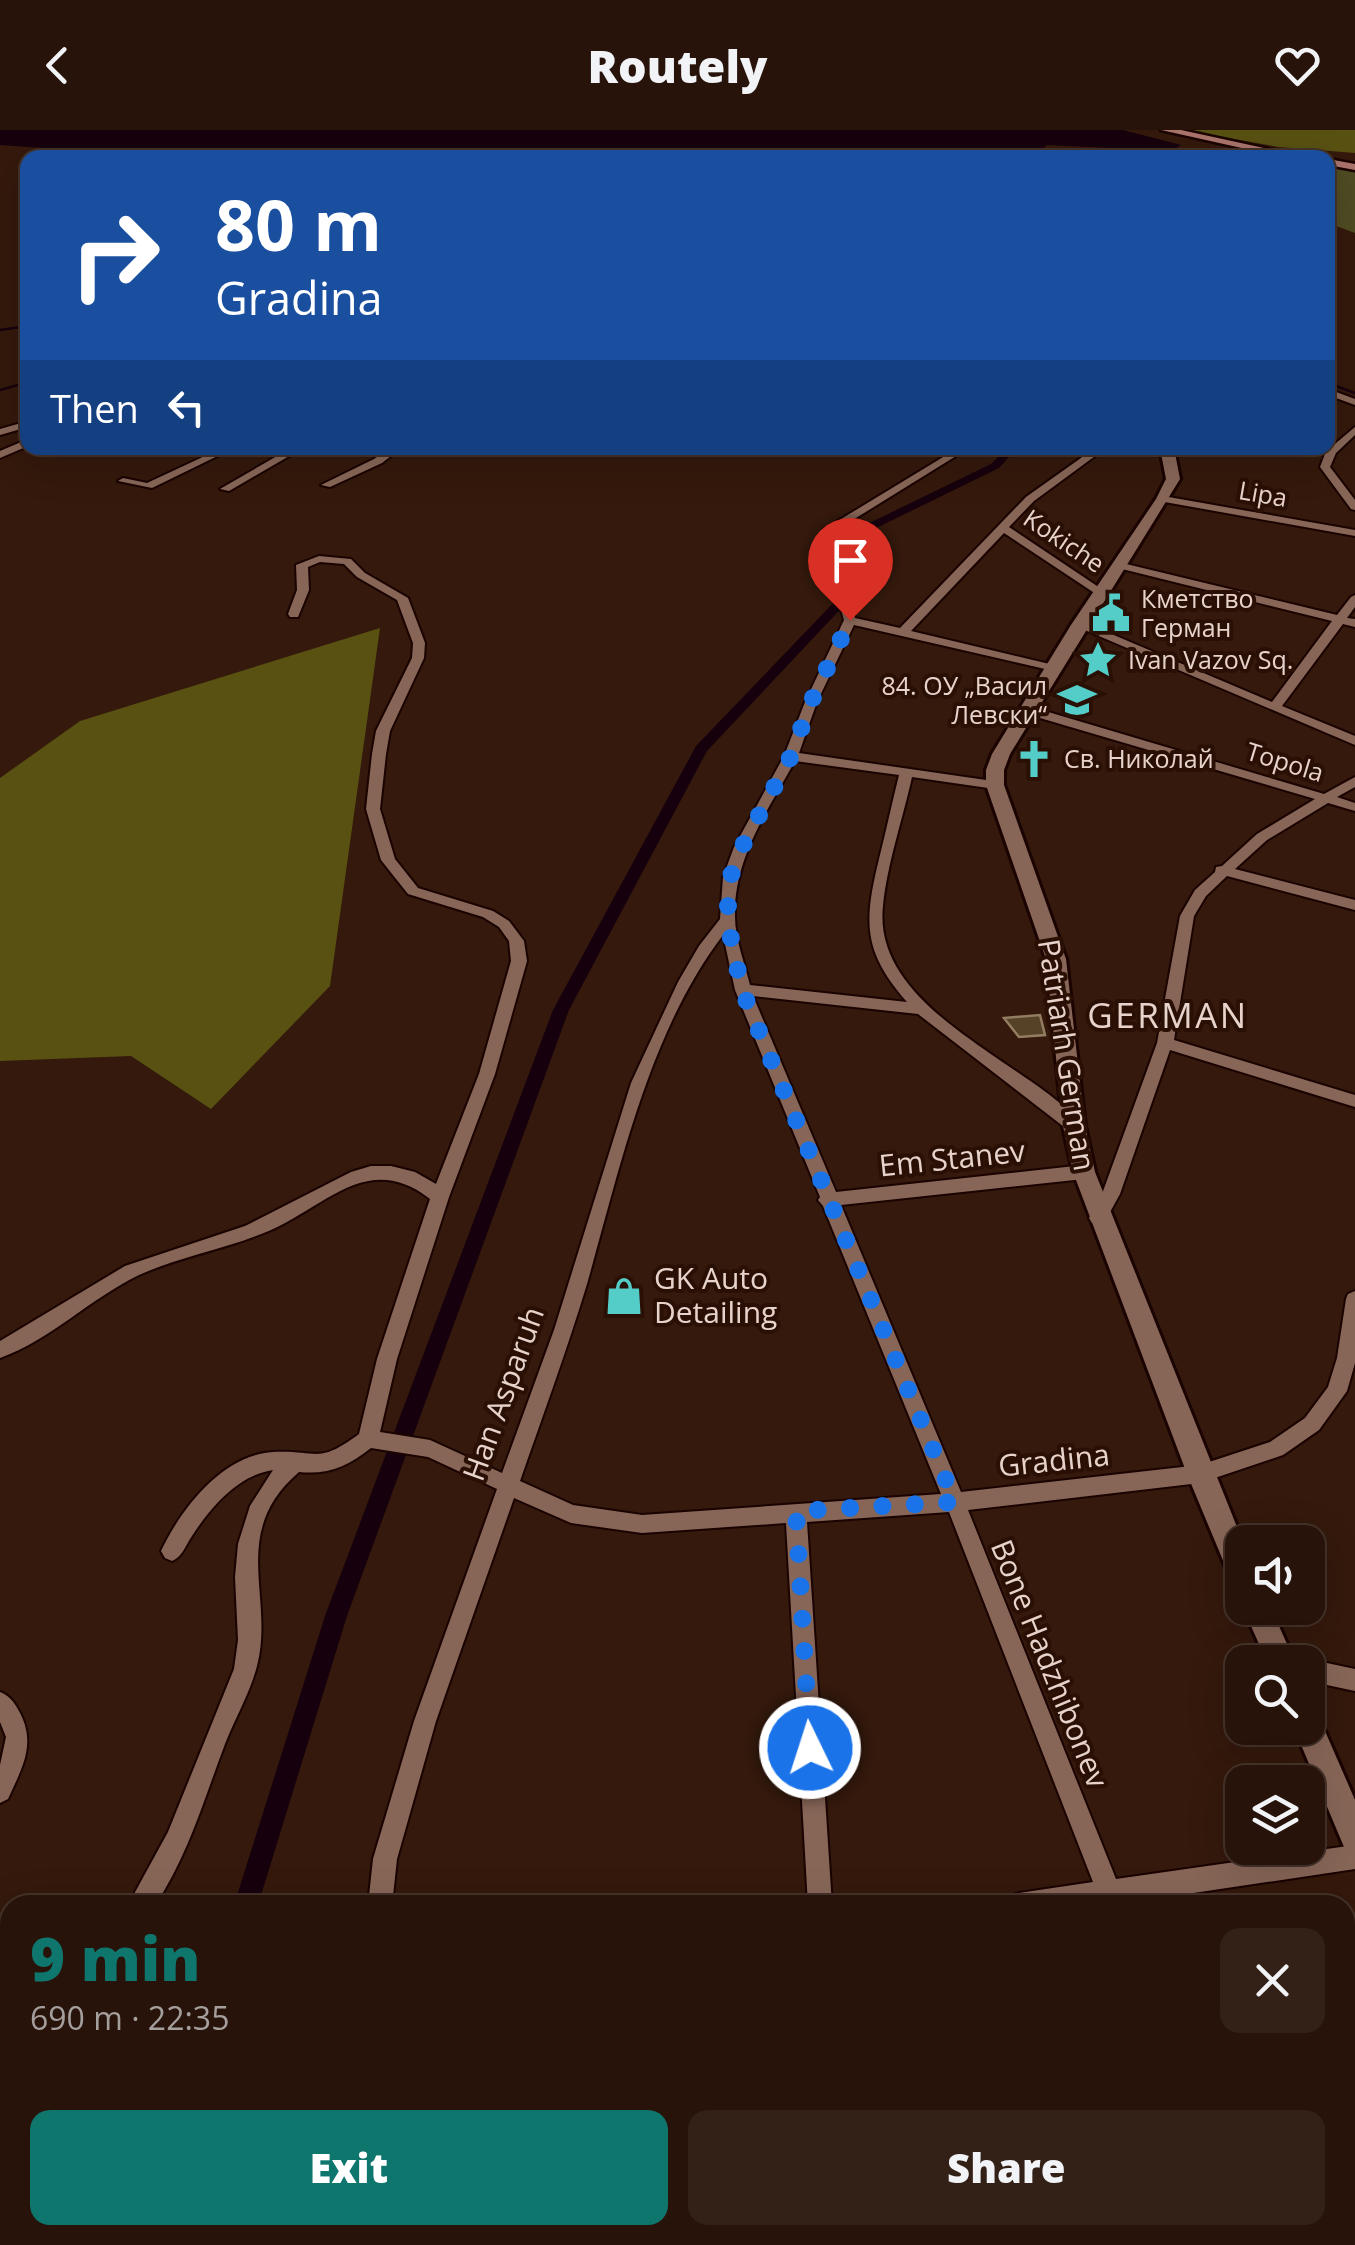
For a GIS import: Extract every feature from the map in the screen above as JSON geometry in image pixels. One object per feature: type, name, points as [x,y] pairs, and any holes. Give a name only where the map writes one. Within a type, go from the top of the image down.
[{"type":"main road","points":[[1166,130],[1265,150]]},
{"type":"street","points":[[1335,448],[1355,430]]},
{"type":"street","points":[[124,481],[148,486],[215,455]]},
{"type":"street","points":[[225,489],[286,455]]},
{"type":"street","points":[[326,485],[386,455]]},
{"type":"street","points":[[952,455],[829,530],[850,620],[1054,669]]},
{"type":"street","points":[[902,632],[1030,499],[1091,455]]},
{"type":"street","points":[[791,756],[994,786],[1001,754],[1100,592],[1164,499],[1173,479],[1168,455]]},
{"type":"street","points":[[1329,455],[1325,467],[1355,506]]},
{"type":"street","name":"Lipa","points":[[1164,499],[1355,533]]},
{"type":"street","name":"Kokiche","points":[[1002,527],[1100,592]]},
{"type":"street","points":[[172,1550],[181,1532],[232,1479],[250,1467],[269,1462],[330,1463],[368,1439],[392,1342],[507,1009],[519,961],[516,942],[504,924],[488,914],[413,891],[388,860],[376,825],[373,809],[383,731],[418,658],[419,643],[402,598],[361,575],[347,561],[319,559],[302,566],[304,590],[294,614]]},
{"type":"street","points":[[1118,565],[1349,622]]},
{"type":"street","points":[[1274,708],[1349,622],[1355,599]]},
{"type":"street","name":"Bone Hadzhibonev","points":[[850,620],[811,702],[791,756],[742,847],[730,878],[727,920],[742,990],[955,1502],[1110,1894]]},
{"type":"street","points":[[1079,625],[1355,741]]},
{"type":"street","name":"Topola","points":[[1028,710],[1355,807]]},
{"type":"street","points":[[906,774],[875,908],[875,930],[892,971],[917,1008],[1074,1126]]},
{"type":"street","points":[[1098,1218],[1165,1043],[1187,916],[1221,870],[1262,837],[1355,781]]},
{"type":"street","name":"Patriarh German","points":[[994,786],[1056,959],[1074,1126],[1098,1218],[1225,1533]]},
{"type":"street","points":[[1221,870],[1355,905]]},
{"type":"street","name":"Han Asparuh","points":[[381,1895],[385,1858],[425,1721],[575,1292],[599,1198],[650,1051],[696,961],[727,920]]},
{"type":"street","points":[[742,990],[917,1008]]},
{"type":"street","points":[[1165,1043],[1355,1100]]},
{"type":"street","name":"Em Stanev","points":[[827,1200],[1084,1172]]},
{"type":"street","points":[[0,1350],[132,1270],[241,1237],[342,1183],[371,1173],[395,1173],[420,1180],[440,1198]]},
{"type":"street","name":"Gradina","points":[[368,1439],[430,1449],[570,1514],[642,1524],[955,1502],[1200,1474],[1276,1450],[1312,1424],[1337,1390],[1347,1358],[1355,1299]]},
{"type":"street","points":[[148,1895],[188,1820],[248,1658],[245,1574],[263,1498],[296,1462]]},
{"type":"street","points":[[796,1511],[819,1895]]},
{"type":"street","points":[[1325,1674],[1355,1680]]},
{"type":"street","points":[[0,1703],[15,1722],[20,1747],[0,1792]]},
{"type":"street","points":[[1316,1745],[1355,1836]]},
{"type":"street","points":[[1102,1895],[1355,1857]]},
{"type":"shaded area","points":[[0,130],[1123,130],[1181,145],[1174,150],[1047,145],[1041,150],[72,150],[0,145]]},
{"type":"shaded area","points":[[1183,130],[1355,130],[1355,153],[1279,147]]},
{"type":"shaded area","points":[[1335,165],[1355,169],[1355,233],[1335,226]]},
{"type":"shaded area","points":[[380,628],[330,986],[211,1109],[131,1056],[0,1061],[0,778],[80,721]]},
{"type":"building","points":[[1040,1015],[1045,1035],[1019,1037],[1004,1018]]},
{"type":"waterway","points":[[0,330],[20,327]]},
{"type":"waterway","points":[[0,390],[20,384]]},
{"type":"waterway","points":[[1335,386],[1355,393]]},
{"type":"waterway","points":[[249,1895],[336,1616],[561,1010],[701,749],[845,598],[857,533],[995,466],[1005,455]]},
{"type":"place","name":"Кметство Герман","points":[[1111,613]]},
{"type":"place","name":"Ivan Vazov Sq.","points":[[1098,660]]},
{"type":"place","name":"84. ОУ „Васил Левски“","points":[[1077,700]]},
{"type":"place","name":"Св. Николай","points":[[1034,759]]},
{"type":"place","name":"GK Auto Detailing","points":[[624,1296]]},
{"type":"district","name":"GERMAN","points":[[1168,1016]]},
{"type":"route","points":[[810,1748],[796,1511],[955,1502],[742,990],[727,920],[730,878],[742,847],[791,756],[811,702],[850,620]]}]
